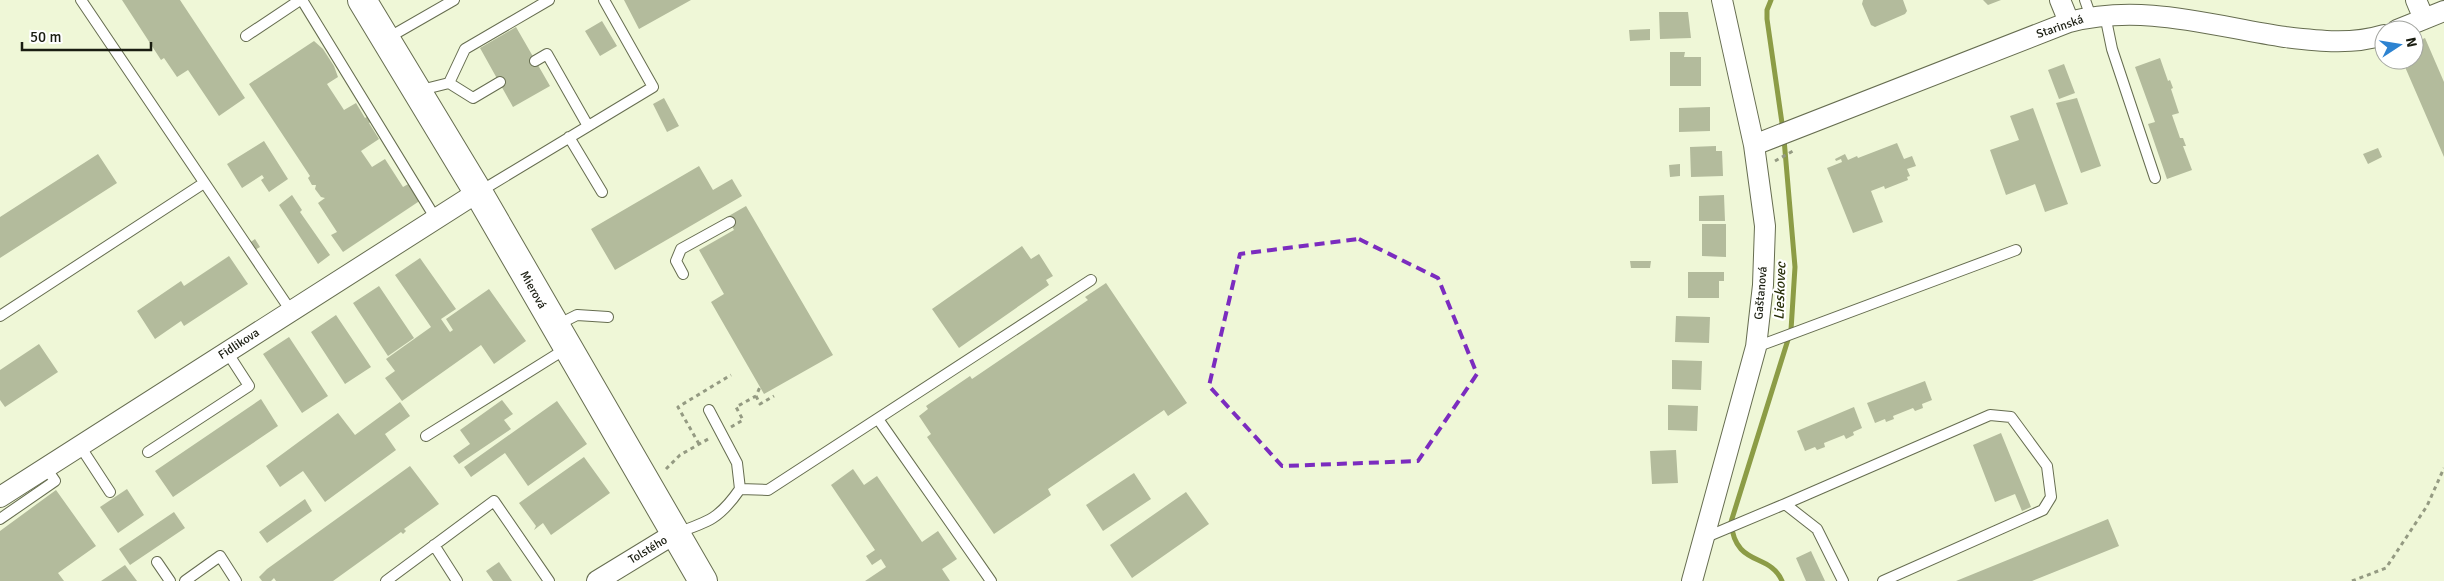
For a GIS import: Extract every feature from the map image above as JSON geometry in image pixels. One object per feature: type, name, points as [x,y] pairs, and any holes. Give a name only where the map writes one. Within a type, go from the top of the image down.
[{"type":"main road","name":"Mierová","points":[[362,0],[415,91],[478,192],[560,337],[703,581]]},
{"type":"street","name":"Gaštanová","points":[[1692,581],[1756,347],[1763,284],[1765,226],[1754,146],[1722,0]]},
{"type":"street","points":[[2060,0],[2069,22]]},
{"type":"street","points":[[2416,0],[2424,19],[2444,11]]},
{"type":"street","name":"Starinská","points":[[1754,146],[2069,22],[2094,10],[2148,14],[2259,33],[2341,43],[2374,37]]},
{"type":"street","name":"Fidlikova","points":[[0,497],[478,192]]},
{"type":"street","name":"Tolstého","points":[[597,581],[674,534]]},
{"type":"lane","points":[[81,0],[291,311]]},
{"type":"lane","points":[[246,36],[301,0],[436,219]]},
{"type":"lane","points":[[386,40],[454,0]]},
{"type":"lane","points":[[449,83],[465,49],[549,0]]},
{"type":"lane","points":[[478,192],[653,87],[604,0]]},
{"type":"lane","points":[[2094,10],[2112,49],[2155,178]]},
{"type":"lane","points":[[535,61],[547,54],[588,126]]},
{"type":"lane","points":[[415,91],[449,83],[473,98],[500,82]]},
{"type":"lane","points":[[569,137],[602,192]]},
{"type":"lane","points":[[0,316],[204,183]]},
{"type":"lane","points":[[683,274],[676,261],[682,249],[730,222]]},
{"type":"lane","points":[[1756,347],[2016,250]]},
{"type":"lane","points":[[740,489],[768,490],[1091,280]]},
{"type":"lane","points":[[426,436],[560,337],[577,315],[608,317]]},
{"type":"lane","points":[[148,452],[249,386],[227,352]]},
{"type":"lane","points":[[674,534],[700,525],[725,511],[740,489],[736,463],[708,410]]},
{"type":"lane","points":[[1703,539],[1990,415],[2011,417],[2047,466],[2051,497],[2043,510],[1883,581]]},
{"type":"lane","points":[[878,419],[991,581]]},
{"type":"lane","points":[[80,446],[110,492]]},
{"type":"lane","points":[[0,519],[55,481],[46,468]]},
{"type":"lane","points":[[386,581],[494,501],[549,581]]},
{"type":"lane","points":[[1785,504],[1817,529],[1843,581]]},
{"type":"lane","points":[[434,545],[457,581]]},
{"type":"lane","points":[[185,581],[220,556],[236,581]]},
{"type":"lane","points":[[157,562],[170,581]]},
{"type":"path","points":[[1757,171],[1797,149]]},
{"type":"path","points":[[756,396],[760,404],[774,396]]},
{"type":"path","points":[[2352,581],[2386,568],[2427,506],[2444,468]]},
{"type":"highlighted area","points":[[1359,239],[1438,278],[1477,374],[1418,461],[1282,466],[1209,386],[1240,254]]},
{"type":"building","points":[[122,0],[180,0],[245,98],[219,116],[188,70],[177,77],[164,58],[161,60]]},
{"type":"building","points":[[624,0],[691,0],[639,29]]},
{"type":"building","points":[[1863,0],[1903,0],[1907,11],[1905,14],[1875,27],[1871,25],[1862,4]]},
{"type":"building","points":[[1983,0],[2001,0],[1988,5]]},
{"type":"building","points":[[1659,12],[1688,12],[1691,38],[1660,39]]},
{"type":"building","points":[[602,21],[617,46],[600,56],[585,31]]},
{"type":"building","points":[[516,27],[550,86],[513,107],[480,48]]},
{"type":"building","points":[[1650,29],[1650,40],[1630,41],[1629,30]]},
{"type":"building","points":[[2424,38],[2444,82],[2444,157],[2406,70],[2424,70]]},
{"type":"building","points":[[314,41],[323,49],[334,66],[338,77],[327,84],[344,110],[356,103],[365,118],[370,115],[373,121],[369,123],[379,139],[361,151],[372,167],[385,159],[403,187],[410,183],[421,200],[343,252],[331,235],[337,232],[318,203],[325,198],[321,197],[315,189],[316,185],[312,185],[308,178],[310,176],[249,84]]},
{"type":"building","points":[[1670,52],[1685,52],[1684,57],[1701,57],[1701,86],[1670,86]]},
{"type":"building","points":[[2160,58],[2168,81],[2170,80],[2173,88],[2171,89],[2179,113],[2172,115],[2180,138],[2183,138],[2186,146],[2183,146],[2192,170],[2167,179],[2148,124],[2155,122],[2135,67]]},
{"type":"building","points":[[2064,64],[2075,93],[2059,99],[2048,70]]},
{"type":"building","points":[[664,98],[679,126],[667,132],[653,104]]},
{"type":"building","points":[[2077,98],[2101,166],[2081,173],[2056,103]]},
{"type":"building","points":[[1710,107],[1710,131],[1679,132],[1679,108]]},
{"type":"building","points":[[2033,108],[2068,204],[2045,212],[2035,184],[2006,195],[1990,150],[2019,140],[2010,116]]},
{"type":"building","points":[[264,141],[288,179],[269,192],[261,180],[264,178],[262,175],[242,188],[227,164]]},
{"type":"building","points":[[1897,143],[1904,159],[1912,156],[1916,166],[1907,169],[1910,176],[1907,177],[1908,180],[1885,189],[1884,186],[1871,191],[1883,222],[1853,233],[1827,168],[1842,162],[1841,159],[1836,161],[1835,159],[1845,154],[1848,160],[1857,156],[1858,158]]},
{"type":"building","points":[[1716,146],[1716,151],[1722,151],[1723,176],[1691,177],[1690,147]]},
{"type":"building","points":[[2378,148],[2382,157],[2368,164],[2363,154]]},
{"type":"building","points":[[98,154],[117,183],[0,258],[0,217]]},
{"type":"building","points":[[1680,164],[1680,176],[1670,177],[1669,165]]},
{"type":"building","points":[[699,166],[713,190],[732,179],[742,196],[615,270],[591,229]]},
{"type":"building","points":[[292,195],[302,210],[300,212],[330,255],[318,264],[279,205]]},
{"type":"building","points":[[1724,195],[1725,221],[1699,221],[1699,196]]},
{"type":"building","points":[[746,206],[833,355],[764,394],[711,302],[724,294],[699,250],[734,230],[727,217]]},
{"type":"building","points":[[1702,224],[1726,224],[1726,257],[1702,256]]},
{"type":"building","points":[[255,239],[260,247],[253,251],[248,244]]},
{"type":"building","points":[[1022,246],[1031,259],[1039,254],[1053,276],[1046,280],[1049,285],[959,348],[932,309]]},
{"type":"building","points":[[229,256],[248,284],[184,326],[181,321],[155,339],[137,311],[181,281],[184,286]]},
{"type":"building","points":[[420,258],[456,309],[441,319],[450,332],[453,330],[446,319],[489,289],[526,341],[494,364],[481,345],[402,401],[385,378],[395,371],[386,359],[431,327],[395,275]]},
{"type":"building","points":[[1630,261],[1651,261],[1650,268],[1631,268]]},
{"type":"building","points":[[1688,272],[1724,272],[1724,281],[1719,281],[1719,298],[1688,298]]},
{"type":"building","points":[[1106,283],[1187,403],[1168,416],[1164,410],[1048,489],[1051,495],[994,534],[927,437],[931,434],[919,416],[928,409],[926,406],[970,376],[972,379],[1088,300],[1085,297]]},
{"type":"building","points":[[379,286],[414,338],[388,356],[353,303]]},
{"type":"building","points":[[336,315],[371,367],[345,384],[311,332]]},
{"type":"building","points":[[1676,316],[1710,317],[1709,343],[1675,342]]},
{"type":"building","points":[[289,337],[328,396],[302,413],[263,354]]},
{"type":"building","points":[[39,344],[58,372],[5,407],[0,400],[0,370]]},
{"type":"building","points":[[1672,360],[1702,361],[1701,390],[1672,389]]},
{"type":"building","points":[[1925,381],[1932,400],[1922,404],[1923,408],[1915,411],[1913,408],[1893,416],[1894,419],[1886,422],[1885,419],[1875,423],[1867,403]]},
{"type":"building","points":[[261,399],[278,426],[173,497],[155,471]]},
{"type":"building","points":[[502,400],[513,414],[504,420],[511,429],[459,464],[453,456],[470,444],[460,430]]},
{"type":"building","points":[[557,401],[587,444],[528,486],[505,453],[471,477],[464,467]]},
{"type":"building","points":[[400,402],[410,416],[385,434],[396,450],[325,502],[303,471],[280,487],[266,466],[338,413],[355,435]]},
{"type":"building","points":[[1668,405],[1698,406],[1697,431],[1668,430]]},
{"type":"building","points":[[1854,407],[1862,428],[1853,432],[1854,435],[1846,439],[1844,435],[1824,443],[1825,447],[1817,450],[1815,447],[1805,451],[1797,431]]},
{"type":"building","points":[[2001,433],[2031,507],[2022,511],[2015,494],[1995,502],[1973,445]]},
{"type":"building","points":[[1676,450],[1678,483],[1652,484],[1650,451]]},
{"type":"building","points":[[584,457],[610,493],[551,535],[543,523],[534,530],[536,526],[519,503]]},
{"type":"building","points":[[410,466],[439,504],[404,529],[406,531],[403,534],[401,532],[333,581],[276,581],[274,578],[271,581],[262,581],[259,577],[267,569]]},
{"type":"building","points":[[853,469],[864,485],[877,476],[922,542],[938,531],[957,559],[942,569],[950,581],[865,581],[886,567],[881,559],[872,565],[866,556],[875,550],[831,485]]},
{"type":"building","points":[[1134,473],[1151,499],[1103,531],[1086,505]]},
{"type":"building","points":[[127,489],[144,515],[118,533],[100,507]]},
{"type":"building","points":[[56,490],[96,546],[58,573],[64,581],[0,581],[0,531]]},
{"type":"building","points":[[1186,492],[1209,524],[1132,578],[1110,545]]},
{"type":"building","points":[[305,499],[312,511],[267,543],[259,532]]},
{"type":"building","points":[[174,512],[185,528],[130,565],[119,549]]},
{"type":"building","points":[[2108,519],[2119,546],[2032,581],[1956,581]]},
{"type":"building","points":[[1811,551],[1825,581],[1806,581],[1796,558]]},
{"type":"building","points":[[499,562],[512,581],[493,581],[486,571]]},
{"type":"building","points":[[125,565],[137,581],[101,581]]},
{"type":"waterway","name":"Lieskovec","points":[[1771,0],[1767,10],[1767,19],[1783,130]]},
{"type":"waterway","name":"Lieskovec","points":[[1782,581],[1777,572],[1770,566],[1754,558],[1739,547],[1734,537],[1731,522],[1791,330],[1795,267],[1784,139]]}]
